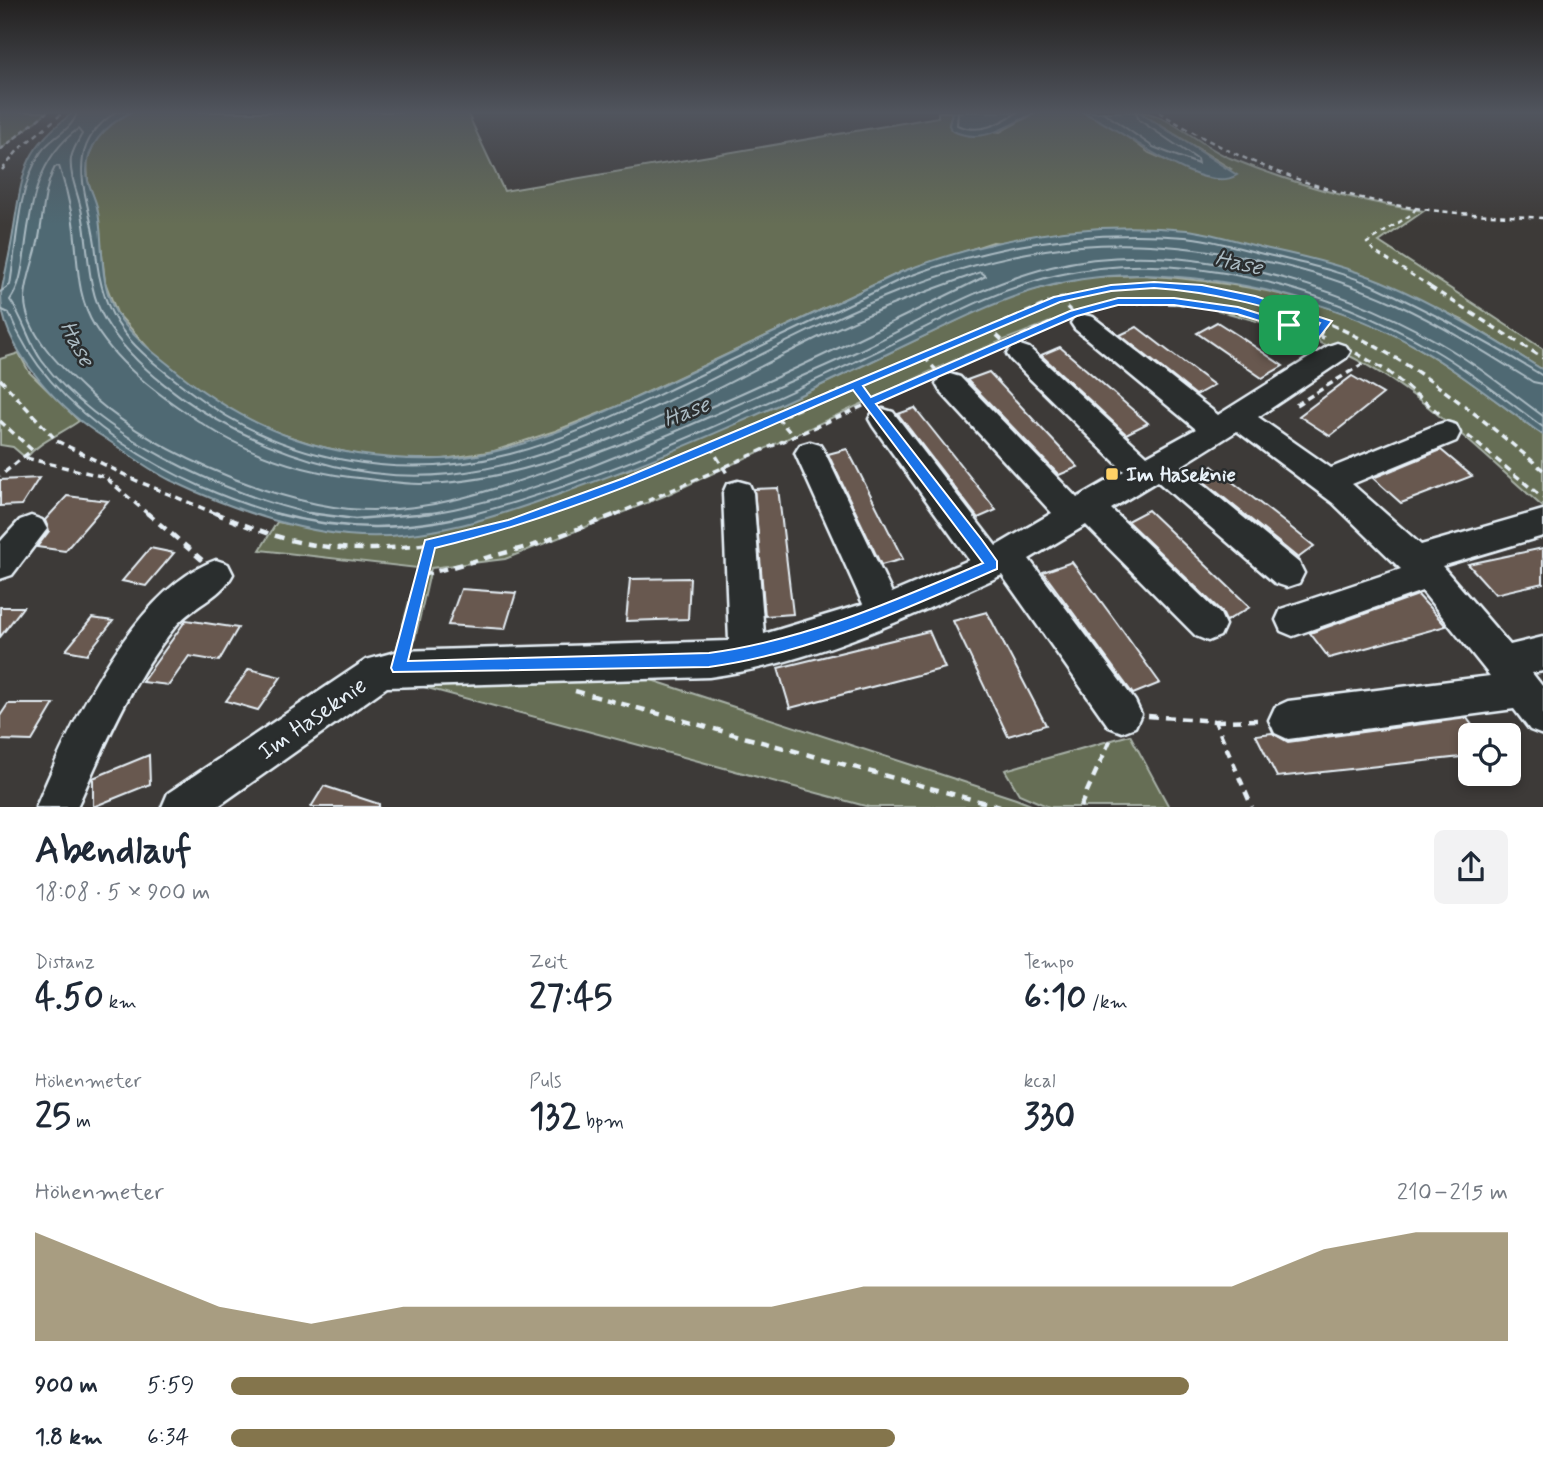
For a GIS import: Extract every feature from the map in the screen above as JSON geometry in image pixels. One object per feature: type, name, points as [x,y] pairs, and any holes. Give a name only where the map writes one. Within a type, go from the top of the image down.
[{"type":"street","points":[[1081,316],[1228,424],[1327,482],[1378,523],[1457,605],[1523,690]]},
{"type":"street","name":"Im Haseknie","points":[[182,807],[379,672],[399,668],[671,662],[748,655],[816,637],[884,612],[1000,561],[1228,424],[1327,342]]},
{"type":"street","points":[[1020,354],[1152,468],[1287,573]]},
{"type":"street","points":[[947,376],[1081,512],[1208,625]]},
{"type":"street","points":[[876,411],[1122,714]]},
{"type":"street","points":[[1327,482],[1446,433]]},
{"type":"street","points":[[801,445],[884,612]]},
{"type":"street","points":[[731,480],[748,655]]},
{"type":"street","points":[[1293,620],[1421,568],[1543,523]]},
{"type":"street","points":[[0,565],[30,529]]},
{"type":"street","points":[[56,807],[112,690],[163,615],[216,574]]},
{"type":"street","points":[[1523,690],[1543,654]]},
{"type":"street","points":[[1287,719],[1523,690]]},
{"type":"path","points":[[0,178],[1,170],[18,150]]},
{"type":"path","points":[[1224,150],[1261,165],[1345,191],[1416,208],[1543,218]]},
{"type":"path","points":[[1416,208],[1412,214],[1367,243],[1375,252],[1543,358]]},
{"type":"path","points":[[1,383],[57,441],[135,480],[248,527],[293,541],[355,548],[430,544],[509,526],[628,481],[1058,299],[1111,288],[1154,285],[1202,288],[1255,300],[1326,321],[1356,334],[1404,363],[1483,419],[1543,470]]},
{"type":"path","points":[[422,575],[471,566],[731,480],[947,376],[1118,302],[1174,302],[1238,310],[1327,342],[1326,321]]},
{"type":"path","points":[[856,384],[876,411]]},
{"type":"path","points":[[777,417],[801,445]]},
{"type":"path","points":[[0,421],[32,450],[26,458],[0,476]]},
{"type":"path","points":[[710,446],[731,480]]},
{"type":"path","points":[[26,458],[105,477],[216,574]]},
{"type":"path","points":[[399,668],[430,544]]},
{"type":"path","points":[[564,688],[1000,807]]},
{"type":"path","points":[[1080,807],[1122,714],[1215,721],[1287,719]]},
{"type":"path","points":[[1215,721],[1252,807]]},
{"type":"green space","points":[[91,150],[485,150],[504,191],[746,150],[1144,150],[1195,173],[1214,177],[1231,169],[1200,150],[1214,150],[1277,176],[1350,197],[1424,211],[1379,242],[1543,349],[1543,370],[1464,321],[1380,281],[993,242],[901,272],[618,406],[555,431],[494,451],[444,459],[378,459],[318,446],[254,425],[199,391],[150,350],[117,313],[105,282],[97,208],[88,181],[87,159]]},
{"type":"green space","points":[[1144,275],[1228,284],[1310,302],[1363,320],[1434,357],[1543,435],[1543,507],[1410,393],[1382,374],[1320,343],[1318,338],[1199,305],[1119,302],[1074,313],[966,355],[664,496],[505,559],[431,568],[411,656],[394,658],[418,568],[260,550],[277,522],[349,535],[404,533],[627,470],[815,388],[1008,296],[1087,277]]},
{"type":"green space","points":[[19,353],[29,372],[79,421],[44,442],[26,458],[13,447],[0,445],[0,359]]},
{"type":"green space","points":[[630,673],[1036,807],[869,807],[394,679]]},
{"type":"green space","points":[[1130,735],[1169,807],[1049,807],[1019,794],[1005,770]]},
{"type":"water","name":"Hase","points":[[35,150],[92,150],[87,169],[88,181],[99,220],[107,289],[122,321],[154,353],[199,388],[262,425],[329,448],[364,455],[440,459],[471,456],[536,439],[602,413],[901,272],[971,249],[1006,241],[1041,234],[1113,227],[1187,230],[1218,236],[1340,266],[1423,300],[1543,370],[1543,435],[1432,356],[1365,322],[1330,308],[1257,288],[1219,282],[1182,277],[1107,276],[1041,288],[1011,298],[693,443],[547,499],[434,531],[376,536],[324,532],[279,522],[234,507],[151,470],[65,408],[34,373],[10,334],[3,314],[1,294],[20,190]]},
{"type":"water","points":[[1147,150],[1198,150],[1237,175],[1221,179],[1203,177]]},
{"type":"building","points":[[1217,322],[1283,366],[1262,378],[1197,333]]},
{"type":"building","points":[[1137,327],[1214,385],[1196,395],[1120,335]]},
{"type":"building","points":[[1060,347],[1148,423],[1126,434],[1041,355]]},
{"type":"building","points":[[989,372],[1078,467],[1059,475],[967,380]]},
{"type":"building","points":[[1352,376],[1383,394],[1330,436],[1299,416]]},
{"type":"building","points":[[915,408],[996,510],[978,518],[898,414]]},
{"type":"building","points":[[847,449],[903,559],[881,565],[828,454]]},
{"type":"building","points":[[1441,450],[1472,476],[1401,503],[1373,478]]},
{"type":"building","points":[[1212,466],[1314,546],[1298,558],[1196,475]]},
{"type":"building","points":[[39,478],[22,505],[0,506],[0,480]]},
{"type":"building","points":[[778,488],[793,614],[765,616],[754,489]]},
{"type":"building","points":[[67,496],[108,501],[65,551],[37,547],[49,531],[45,520]]},
{"type":"building","points":[[1148,510],[1250,607],[1226,621],[1222,612],[1127,521]]},
{"type":"building","points":[[150,548],[174,553],[146,586],[122,581]]},
{"type":"building","points":[[1543,548],[1543,583],[1495,594],[1468,564]]},
{"type":"building","points":[[1072,562],[1160,683],[1133,694],[1043,572]]},
{"type":"building","points":[[690,578],[688,619],[626,621],[630,579]]},
{"type":"building","points":[[461,589],[516,593],[505,629],[448,625]]},
{"type":"building","points":[[1418,595],[1446,626],[1329,658],[1310,633]]},
{"type":"building","points":[[0,607],[23,607],[0,637]]},
{"type":"building","points":[[987,612],[1046,725],[1008,736],[953,621]]},
{"type":"building","points":[[92,618],[113,621],[87,654],[66,650]]},
{"type":"building","points":[[186,620],[238,628],[219,661],[189,656],[169,685],[142,682]]},
{"type":"building","points":[[929,631],[945,668],[790,708],[778,668]]},
{"type":"building","points":[[249,669],[281,677],[258,710],[226,701]]},
{"type":"building","points":[[8,704],[54,704],[32,741],[0,740],[0,716]]},
{"type":"building","points":[[1467,718],[1471,723],[1458,723],[1458,757],[1277,777],[1256,735],[1272,733],[1288,742]]},
{"type":"building","points":[[149,755],[150,784],[93,807],[93,778]]},
{"type":"building","points":[[324,786],[379,804],[379,807],[311,807]]},
{"type":"place","name":"Im Haseknie","points":[[1112,474]]},
{"type":"route","points":[[1289,325],[1238,310],[1174,302],[1118,302],[1074,313],[869,403],[856,384],[628,481],[509,526],[430,544],[399,668],[709,660],[748,655],[816,637],[884,612],[992,565],[869,403],[856,384],[1058,299],[1111,288],[1154,285],[1202,288],[1312,315],[1326,321],[1318,336],[1289,325]]}]
